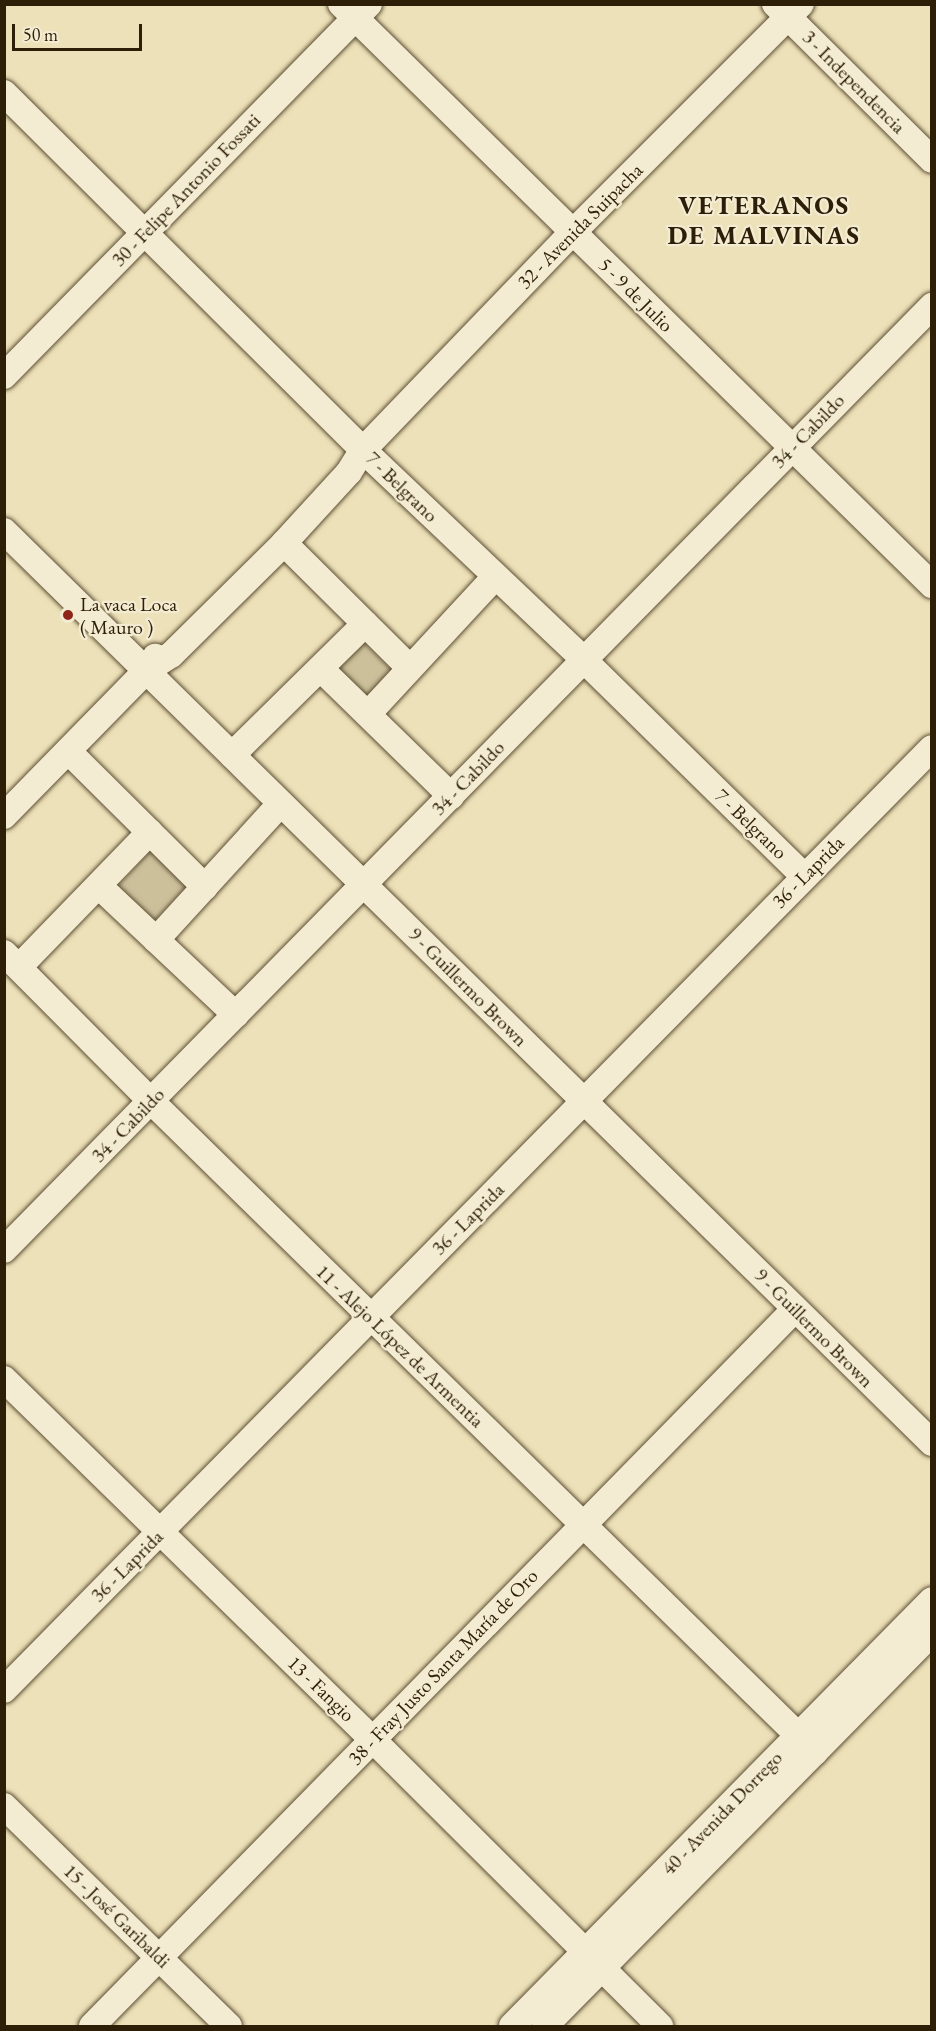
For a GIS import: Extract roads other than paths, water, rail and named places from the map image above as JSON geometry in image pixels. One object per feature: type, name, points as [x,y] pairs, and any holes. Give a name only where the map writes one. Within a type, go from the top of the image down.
[{"type":"street","name":"5 - 9 de Julio","points":[[355,9],[573,232],[932,585]]},
{"type":"street","name":"30 - Felipe Antonio Fossati","points":[[4,376],[146,231],[355,9]]},
{"type":"street","name":"3 - Independencia","points":[[788,9],[932,160]]},
{"type":"street","name":"32 - Avenida Suipacha","points":[[146,670],[171,655],[284,543],[349,472],[363,450],[788,9]]},
{"type":"street","name":"7 - Belgrano","points":[[4,93],[146,231],[363,450],[584,660],[804,876]]},
{"type":"street","name":"34 - Cabildo","points":[[4,1250],[932,306]]},
{"type":"street","name":"32 - Avenida Suipacha","points":[[4,816],[146,670],[161,647],[340,465],[363,450]]},
{"type":"street","name":"9 - Guillermo Brown","points":[[4,531],[932,1443]]},
{"type":"street","points":[[284,543],[411,668]]},
{"type":"street","points":[[368,714],[495,577]]},
{"type":"street","points":[[232,755],[365,624]]},
{"type":"street","points":[[321,669],[451,795]]},
{"type":"street","name":"36 - Laprida","points":[[4,1690],[932,748]]},
{"type":"street","points":[[68,751],[205,887]]},
{"type":"street","points":[[156,940],[281,803]]},
{"type":"street","points":[[12,960],[99,886],[150,832]]},
{"type":"street","points":[[99,886],[236,1015]]},
{"type":"street","name":"11 - Alejo López de Armentia","points":[[12,960],[151,1101],[806,1744]]},
{"type":"street","name":"38 - Fray Justo Santa María de Oro","points":[[92,2026],[795,1309]]},
{"type":"street","name":"13 - Fangio","points":[[4,1379],[372,1739],[592,1962],[660,2026]]},
{"type":"street","name":"40 - Avenida Dorrego","points":[[512,2026],[592,1962],[806,1744],[932,1600]]},
{"type":"street","name":"40 - Avenida Dorrego","points":[[806,1744],[932,1633]]},
{"type":"street","name":"15 - José Garibaldi","points":[[4,1806],[229,2026]]},
{"type":"street","name":"40 - Avenida Dorrego","points":[[545,2026],[592,1962]]},
{"type":"place","name":"La vaca Loca ( Mauro )","points":[[68,615]]},
{"type":"district","name":"VETERANOS DE MALVINAS","points":[[764,221]]}]
